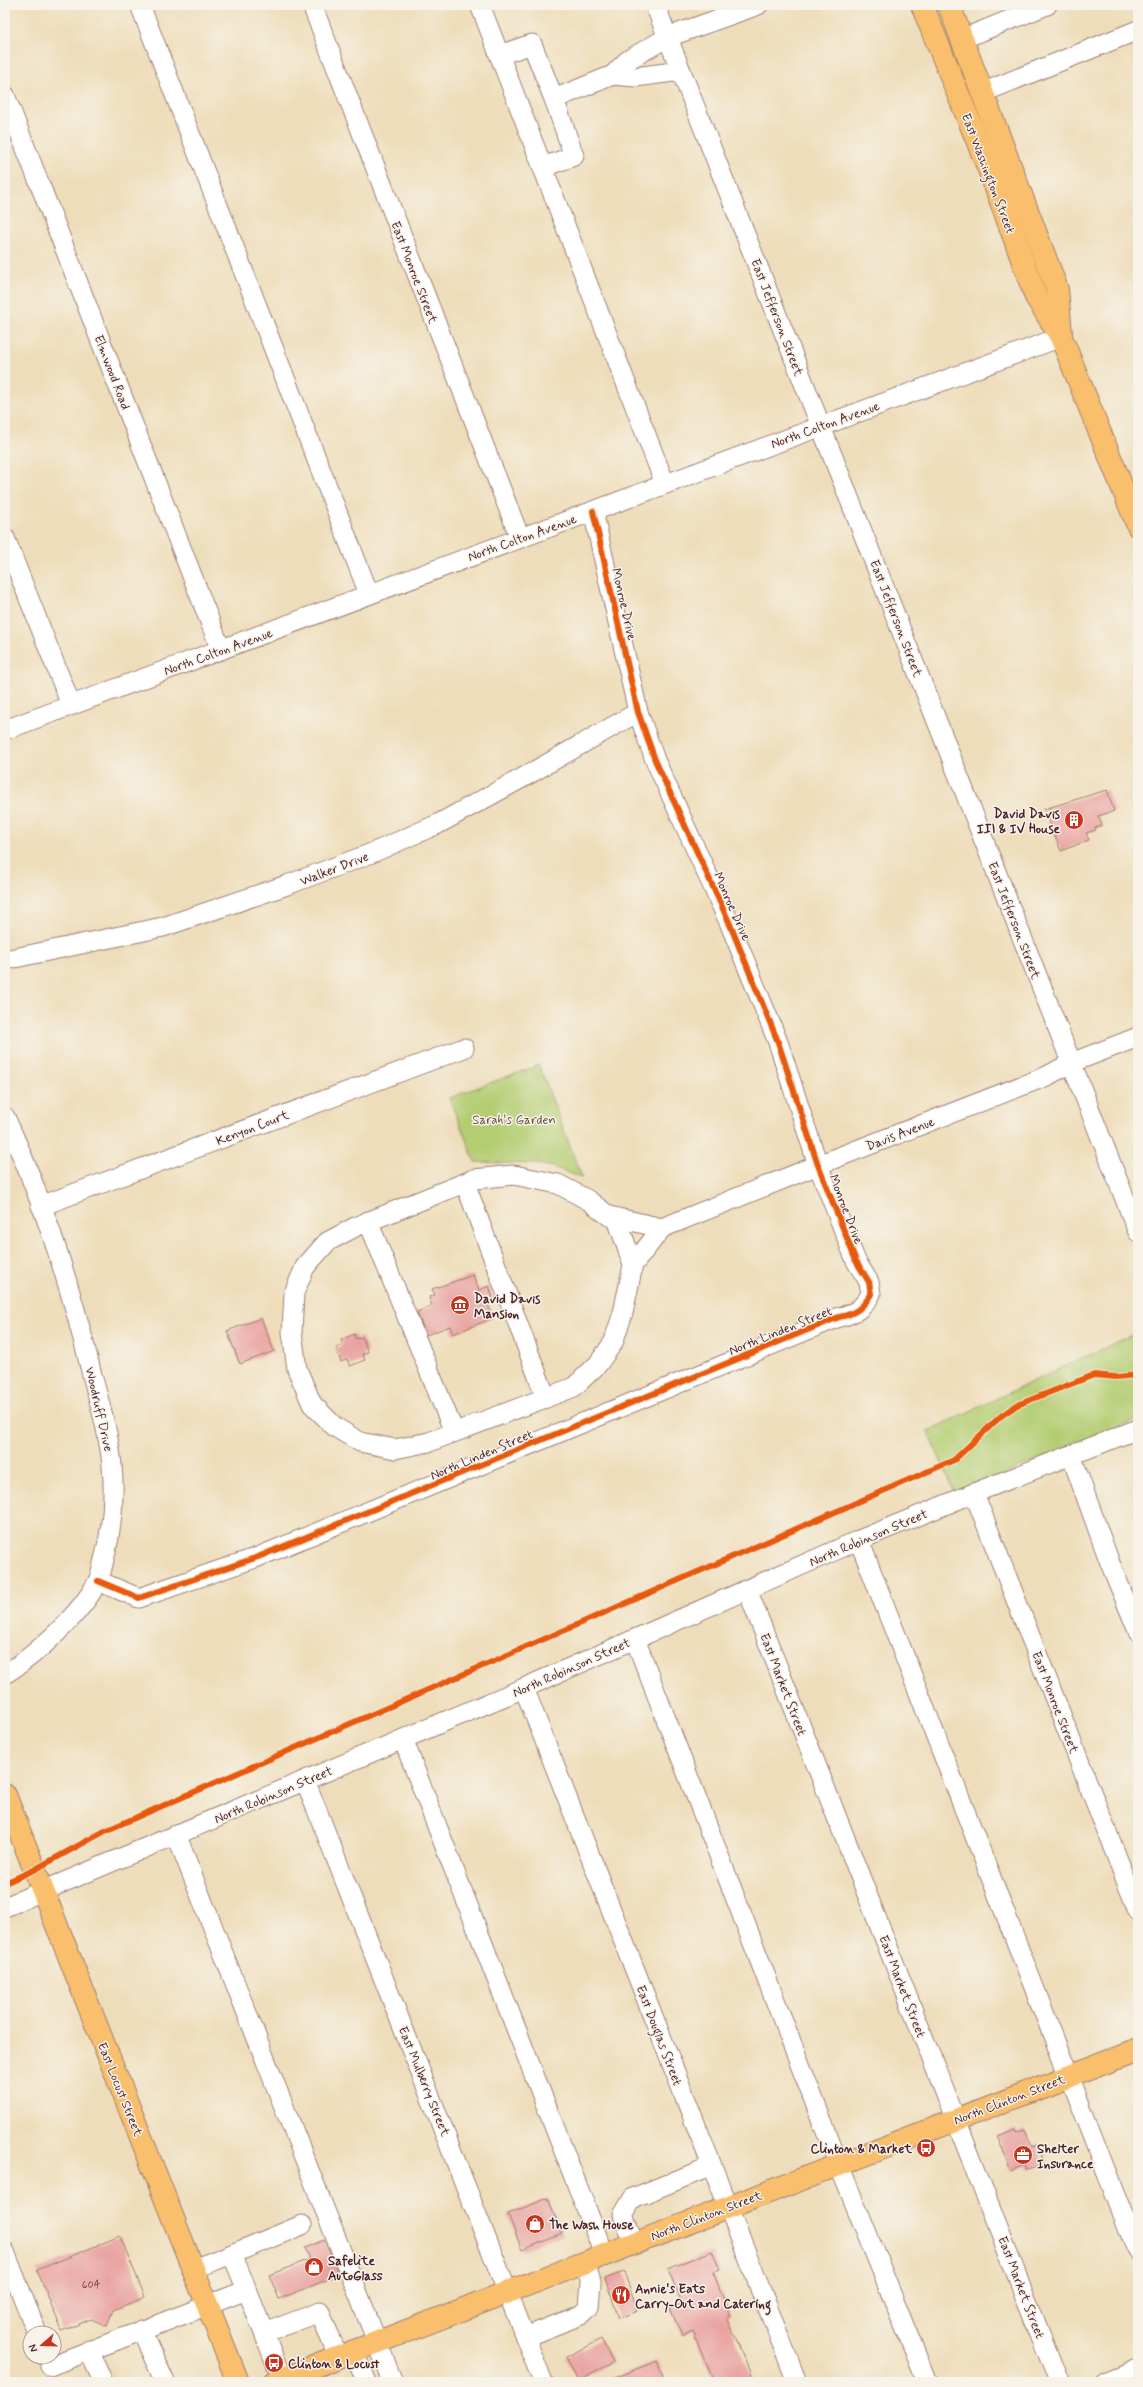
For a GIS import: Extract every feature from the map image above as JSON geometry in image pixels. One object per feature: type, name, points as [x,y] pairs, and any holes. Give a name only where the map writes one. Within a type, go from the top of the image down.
[{"type":"main road","name":"East Washington Street","points":[[922,5],[990,172],[1036,297],[1061,337],[1138,526]]},
{"type":"main road","name":"East Washington Street","points":[[949,5],[984,92],[1057,289],[1061,337]]},
{"type":"main road","name":"East Locust Street","points":[[5,1795],[238,2382]]},
{"type":"main road","name":"North Clinton Street","points":[[286,2379],[377,2341],[1138,2050]]},
{"type":"street","points":[[140,5],[369,594]]},
{"type":"street","name":"East Monroe Street","points":[[312,5],[520,538]]},
{"type":"street","points":[[480,5],[665,484]]},
{"type":"street","name":"East Jefferson Street","points":[[655,5],[1138,1232]]},
{"type":"street","points":[[554,99],[613,75],[628,60],[668,37],[758,5]]},
{"type":"street","points":[[962,38],[1047,5]]},
{"type":"street","points":[[984,92],[1138,30]]},
{"type":"street","points":[[499,55],[532,44],[554,99],[574,156],[543,167]]},
{"type":"street","points":[[613,75],[634,77],[681,71]]},
{"type":"street","name":"Elmwood Road","points":[[5,95],[220,650]]},
{"type":"street","name":"North Colton Avenue","points":[[5,730],[1061,337]]},
{"type":"street","name":"Monroe Drive","points":[[593,511],[638,712],[655,760],[729,922],[778,1042],[818,1164],[856,1261],[869,1282],[871,1294],[866,1302]]},
{"type":"street","points":[[5,538],[71,705]]},
{"type":"street","name":"Walker Drive","points":[[5,960],[164,927],[287,885],[372,853],[438,824],[638,712]]},
{"type":"street","name":"Davis Avenue","points":[[662,1228],[818,1164],[1047,1076],[1071,1063],[1138,1037]]},
{"type":"street","name":"Kenyon Court","points":[[41,1206],[464,1048]]},
{"type":"street","name":"Woodruff Drive","points":[[5,1117],[41,1206],[83,1339],[112,1465],[113,1499],[110,1535],[98,1581],[72,1617],[27,1661],[5,1674]]},
{"type":"street","points":[[514,1175],[558,1184],[617,1219],[662,1228],[633,1265],[623,1313],[613,1343],[598,1364],[574,1387],[429,1442],[395,1449],[360,1442],[335,1427],[312,1404],[297,1370],[292,1332],[294,1292],[305,1267],[328,1242],[368,1222],[474,1179],[514,1175]]},
{"type":"street","points":[[465,1183],[546,1398]]},
{"type":"street","points":[[617,1219],[633,1265]]},
{"type":"street","points":[[368,1222],[454,1432]]},
{"type":"street","name":"North Linden Street","points":[[98,1581],[139,1598],[258,1557],[839,1317],[849,1315],[858,1311],[866,1302]]},
{"type":"street","name":"North Robinson Street","points":[[5,1907],[42,1890],[524,1688],[859,1540],[1138,1429]]},
{"type":"street","points":[[1071,1455],[1110,1563],[1138,1631]]},
{"type":"street","name":"East Monroe Street","points":[[974,1493],[1138,1911]]},
{"type":"street","points":[[859,1540],[1138,2253]]},
{"type":"street","name":"East Market Street","points":[[747,1589],[1059,2382]]},
{"type":"street","points":[[635,1639],[839,2165],[926,2382]]},
{"type":"street","name":"East Douglas Street","points":[[524,1688],[797,2382]]},
{"type":"street","points":[[403,1739],[595,2258],[589,2307],[581,2315],[525,2338]]},
{"type":"street","name":"East Mulberry Street","points":[[306,1780],[543,2382]]},
{"type":"street","points":[[176,1834],[377,2341],[387,2380]]},
{"type":"street","points":[[634,2243],[622,2215],[633,2198],[712,2166]]},
{"type":"street","points":[[193,2269],[302,2225]]},
{"type":"street","points":[[5,2252],[34,2325]]},
{"type":"street","points":[[232,2254],[264,2333],[286,2379]]},
{"type":"street","points":[[51,2368],[90,2350],[207,2304],[247,2290]]},
{"type":"street","points":[[264,2333],[320,2312],[346,2353],[367,2382]]},
{"type":"street","points":[[141,2330],[165,2382]]},
{"type":"street","points":[[90,2350],[103,2382]]},
{"type":"street","points":[[1106,2382],[1138,2369]]},
{"type":"green space","name":"Sarah's Garden","points":[[539,1065],[582,1178],[550,1166],[475,1162],[449,1098]]},
{"type":"green space","points":[[1138,1332],[1138,1419],[955,1494],[928,1431]]},
{"type":"building","name":"David Davis III & IV House","points":[[1107,790],[1114,811],[1098,816],[1102,825],[1095,828],[1096,830],[1086,833],[1089,840],[1061,851],[1044,809]]},
{"type":"building","name":"David Davis Mansion","points":[[473,1275],[479,1290],[489,1286],[494,1301],[488,1304],[493,1318],[453,1334],[450,1326],[426,1335],[417,1312],[432,1306],[429,1297],[435,1295],[432,1289]]},
{"type":"building","points":[[261,1318],[274,1351],[240,1364],[227,1331]]},
{"type":"building","points":[[354,1334],[356,1339],[362,1337],[368,1352],[362,1354],[365,1360],[350,1366],[347,1359],[341,1362],[336,1348],[343,1345],[341,1340]]},
{"type":"building","name":"Shelter Insurance","points":[[1016,2129],[1017,2133],[1025,2130],[1032,2147],[1037,2145],[1044,2164],[1028,2170],[1026,2165],[1011,2171],[997,2136]]},
{"type":"building","name":"The Wash House","points":[[548,2198],[562,2234],[522,2250],[508,2214]]},
{"type":"building","points":[[120,2236],[145,2297],[113,2310],[107,2326],[91,2319],[62,2331],[62,2325],[60,2325],[37,2270]]},
{"type":"building","name":"Safelite AutoGlass","points":[[324,2240],[339,2275],[279,2299],[269,2275],[310,2259],[305,2248]]},
{"type":"building","points":[[712,2251],[720,2270],[713,2272],[730,2315],[727,2317],[754,2382],[714,2382],[693,2331],[682,2336],[670,2308],[682,2303],[668,2269]]},
{"type":"building","name":"Annie's Eats Carry-Out and Catering","points":[[624,2272],[638,2311],[619,2318],[605,2279]]},
{"type":"building","points":[[601,2339],[613,2362],[578,2380],[566,2357]]},
{"type":"building","points":[[657,2361],[665,2382],[606,2382],[606,2381]]},
{"type":"cycle path","points":[[98,1581],[139,1598],[258,1557],[839,1317],[850,1314],[862,1307],[871,1294],[869,1282],[856,1261],[818,1165],[778,1042],[729,922],[655,760],[638,712],[593,511]]},
{"type":"cycle path","points":[[5,1883],[34,1870],[105,1831],[954,1460],[1001,1416],[1017,1405],[1094,1375],[1116,1377],[1138,1375]]},
{"type":"place","name":"David Davis III & IV House","points":[[1074,820]]},
{"type":"place","name":"David Davis Mansion","points":[[460,1305]]},
{"type":"place","name":"Clinton & Market","points":[[926,2148]]},
{"type":"place","name":"Shelter Insurance","points":[[1023,2155]]},
{"type":"place","name":"The Wash House","points":[[535,2224]]},
{"type":"place","name":"Safelite AutoGlass","points":[[314,2267]]},
{"type":"place","name":"Annie's Eats Carry-Out and Catering","points":[[621,2295]]},
{"type":"place","name":"Clinton & Locust","points":[[274,2363]]}]
